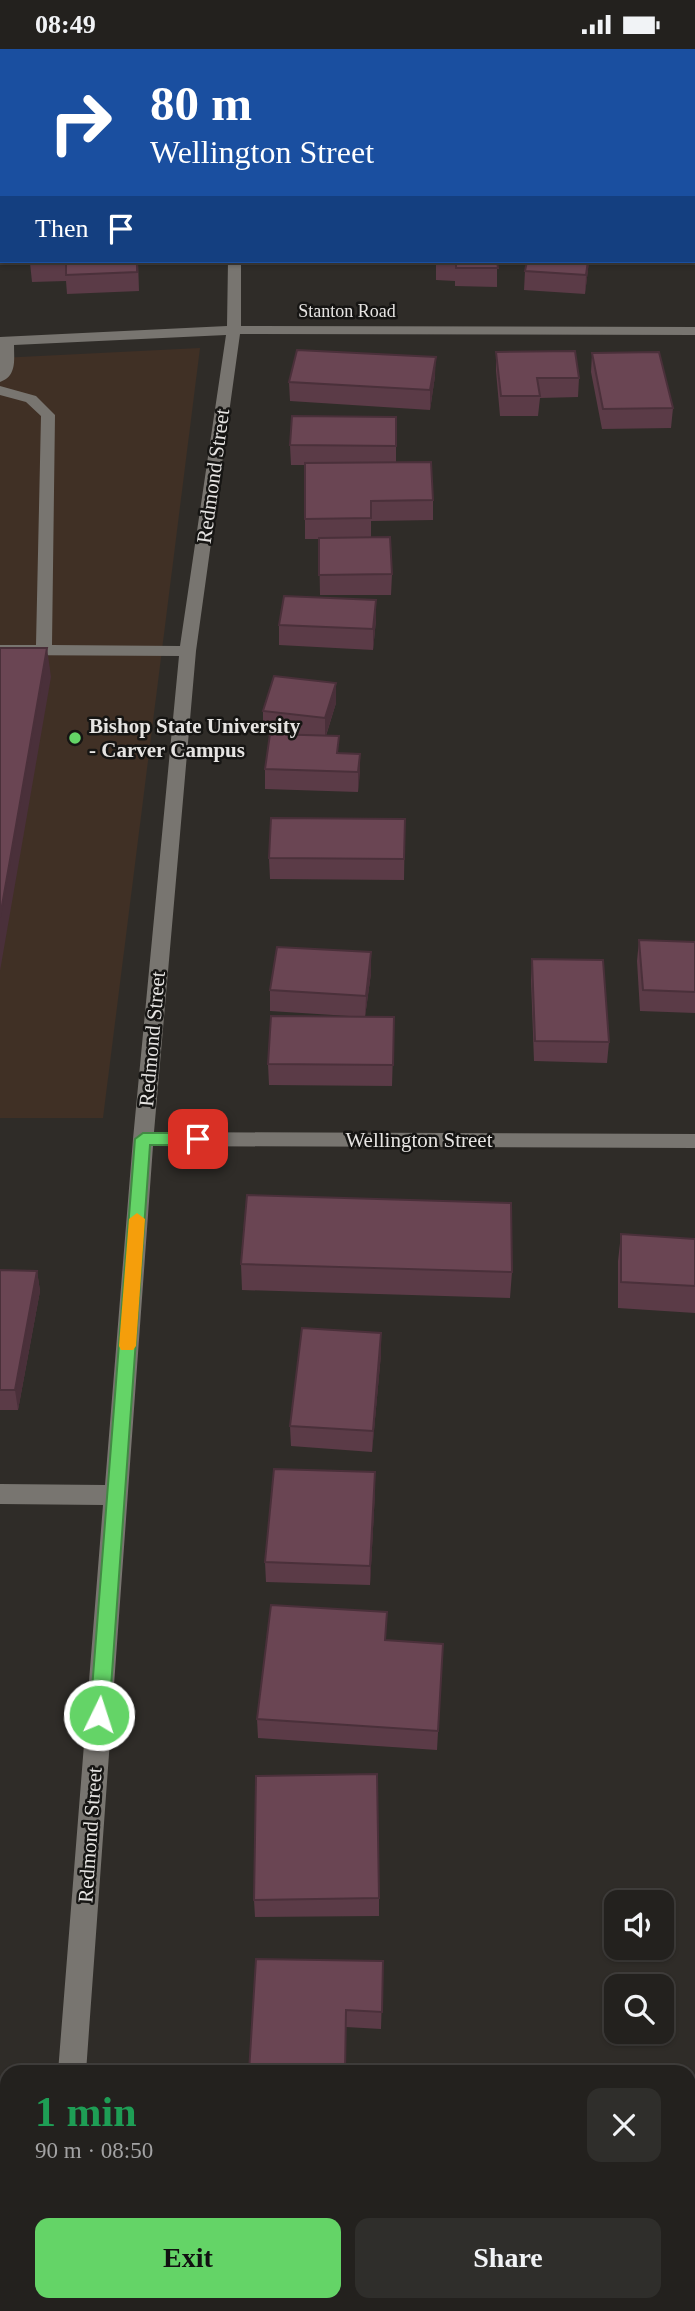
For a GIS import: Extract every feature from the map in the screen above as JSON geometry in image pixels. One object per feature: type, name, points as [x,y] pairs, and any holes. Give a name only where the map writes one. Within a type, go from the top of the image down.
[{"type":"street","name":"Redmond Street","points":[[73,2065],[143,1139],[188,651],[234,330],[234,263]]},
{"type":"street","name":"Stanton Road","points":[[4,340],[234,330],[695,331]]},
{"type":"street","points":[[0,378],[7,370],[4,340]]},
{"type":"street","points":[[0,390],[31,399],[48,415],[44,650]]},
{"type":"street","points":[[0,650],[188,651]]},
{"type":"street","name":"Wellington Street","points":[[143,1139],[695,1141]]},
{"type":"street","points":[[0,1494],[116,1495]]},
{"type":"shaded area","name":"Bishop State University - Carver Campus","points":[[200,348],[103,1118],[0,1118],[0,358]]},
{"type":"building","points":[[66,263],[137,263],[137,272],[66,275]]},
{"type":"building","points":[[456,263],[497,263],[498,268],[456,268]]},
{"type":"building","points":[[527,263],[588,263],[586,275],[525,271]]},
{"type":"building","points":[[297,350],[436,357],[430,390],[289,382]]},
{"type":"building","points":[[575,351],[579,378],[537,378],[540,396],[501,396],[496,352]]},
{"type":"building","points":[[659,352],[673,408],[603,409],[592,353]]},
{"type":"building","points":[[292,416],[396,417],[396,446],[290,445]]},
{"type":"building","points":[[431,462],[433,500],[371,501],[371,518],[305,519],[305,463]]},
{"type":"building","points":[[390,537],[392,574],[319,575],[319,538]]},
{"type":"building","points":[[284,596],[376,600],[373,629],[279,625]]},
{"type":"building","points":[[0,648],[47,648],[0,917]]},
{"type":"building","points":[[274,676],[336,683],[325,718],[263,711]]},
{"type":"building","points":[[270,734],[339,736],[337,753],[360,754],[358,772],[265,769]]},
{"type":"building","points":[[271,818],[405,819],[404,859],[269,858]]},
{"type":"building","points":[[639,940],[695,942],[695,992],[643,990]]},
{"type":"building","points":[[277,947],[371,952],[366,996],[270,990]]},
{"type":"building","points":[[532,959],[603,960],[609,1042],[535,1041]]},
{"type":"building","points":[[271,1016],[394,1017],[393,1065],[268,1064]]},
{"type":"building","points":[[247,1195],[511,1203],[512,1272],[241,1264]]},
{"type":"building","points":[[621,1234],[695,1239],[695,1286],[621,1282]]},
{"type":"building","points":[[0,1270],[37,1271],[15,1390],[0,1390]]},
{"type":"building","points":[[302,1328],[381,1333],[373,1431],[290,1426]]},
{"type":"building","points":[[274,1469],[375,1472],[370,1566],[265,1562]]},
{"type":"building","points":[[271,1605],[387,1612],[385,1640],[443,1644],[438,1731],[257,1719]]},
{"type":"building","points":[[377,1774],[379,1898],[254,1900],[256,1776]]},
{"type":"building","points":[[256,1959],[383,1961],[382,2012],[346,2010],[345,2065],[249,2065]]},
{"type":"slow traffic","points":[[127,1346],[137,1219]]},
{"type":"place","name":"Bishop State University - Carver Campus","points":[[75,738]]},
{"type":"route","points":[[99,1715],[143,1139],[198,1139]]}]
